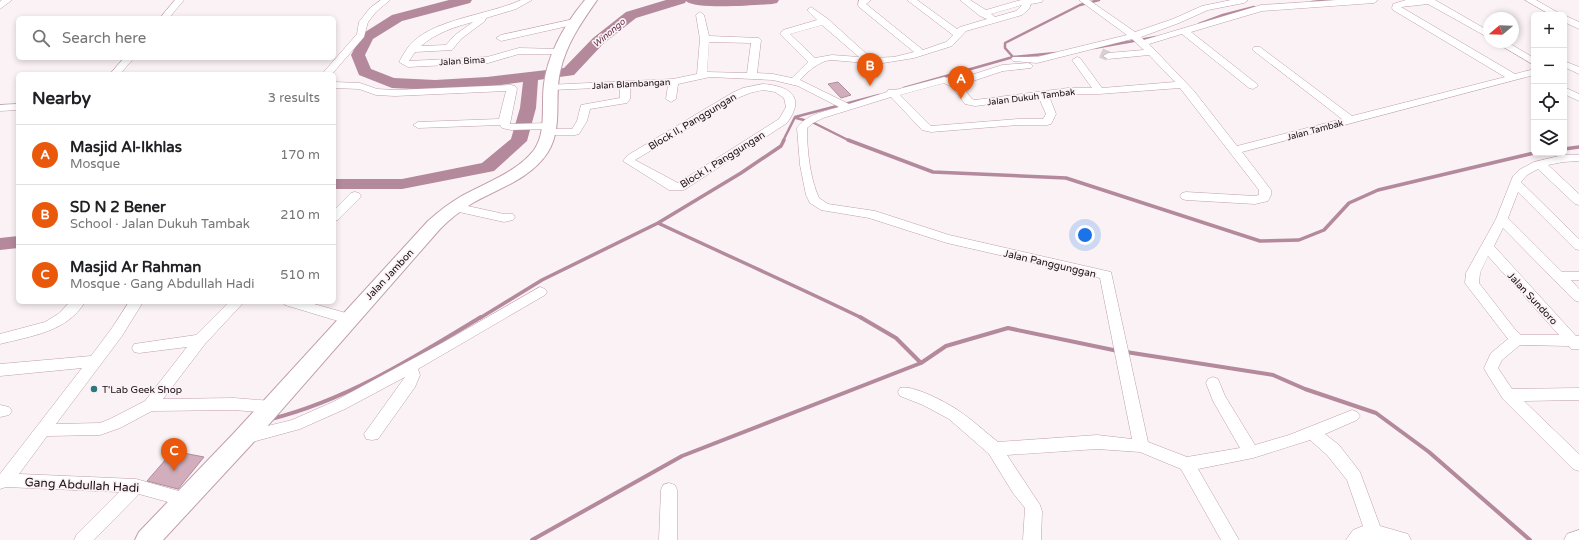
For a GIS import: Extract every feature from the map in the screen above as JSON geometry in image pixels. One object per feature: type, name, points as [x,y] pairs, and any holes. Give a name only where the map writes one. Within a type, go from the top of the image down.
[{"type":"main road","name":"Jalan Jambon","points":[[147,540],[243,439],[348,319],[441,218],[466,199],[525,167],[540,151],[546,140],[543,128],[558,55],[574,22],[591,0]]},
{"type":"street","points":[[0,6],[8,0]]},
{"type":"street","points":[[166,16],[180,0]]},
{"type":"street","points":[[329,72],[361,35],[364,22],[373,10],[386,0]]},
{"type":"street","points":[[413,49],[422,38],[430,33],[514,8],[528,0]]},
{"type":"street","points":[[867,0],[862,2],[862,5],[921,53]]},
{"type":"street","points":[[911,0],[958,34]]},
{"type":"street","points":[[964,0],[994,20]]},
{"type":"street","points":[[983,14],[1024,2],[1039,0]]},
{"type":"street","points":[[1083,0],[1138,40],[1151,52],[1182,85],[1235,150],[1265,190],[1264,198],[1255,200],[1186,196]]},
{"type":"street","points":[[1138,40],[1205,8],[1244,0]]},
{"type":"street","points":[[1016,59],[1036,60],[1184,31],[1234,15],[1265,8],[1374,0]]},
{"type":"street","points":[[1529,0],[1552,12]]},
{"type":"street","points":[[829,57],[869,61],[891,60],[921,53],[950,44],[963,28],[1019,13],[1024,2]]},
{"type":"street","points":[[1483,32],[1430,2],[1406,3],[1396,6],[1396,8],[1404,14],[1513,77]]},
{"type":"street","points":[[811,10],[869,61]]},
{"type":"street","points":[[700,15],[705,40],[702,74]]},
{"type":"street","points":[[413,49],[449,48],[458,37],[484,17]]},
{"type":"street","points":[[1567,20],[1579,26]]},
{"type":"street","points":[[813,62],[785,34],[786,32],[825,21]]},
{"type":"street","points":[[502,38],[574,22]]},
{"type":"street","points":[[1184,31],[1253,86]]},
{"type":"street","points":[[705,40],[756,40],[752,76]]},
{"type":"street","points":[[781,90],[813,62],[855,48]]},
{"type":"street","points":[[1510,48],[1531,60]]},
{"type":"street","name":"Jalan Bima","points":[[413,49],[405,63],[488,60],[519,50],[558,55]]},
{"type":"street","points":[[1257,49],[1350,120]]},
{"type":"street","points":[[843,105],[944,80],[950,80],[954,84],[1005,68],[1040,66],[1104,54],[1151,52]]},
{"type":"street","points":[[117,72],[127,60]]},
{"type":"street","points":[[1077,60],[1099,91]]},
{"type":"street","points":[[1567,63],[1579,60]]},
{"type":"street","points":[[1567,65],[1579,71]]},
{"type":"street","name":"Jalan Tambak","points":[[1235,150],[1531,73]]},
{"type":"street","name":"Jalan Blambangan","points":[[551,86],[673,82],[702,74],[773,77],[791,81],[843,105]]},
{"type":"street","points":[[766,87],[773,77]]},
{"type":"street","points":[[672,99],[673,82]]},
{"type":"street","points":[[418,125],[508,124],[575,132],[582,121],[585,107],[623,102],[625,99],[625,84]]},
{"type":"street","name":"Jalan Dukuh Tambak","points":[[954,84],[967,101],[972,103],[1068,91],[1099,91],[1182,85]]},
{"type":"street","points":[[336,85],[360,86],[376,92],[395,93],[511,88],[508,124]]},
{"type":"street","name":"Block II, Panggungan","points":[[629,159],[736,94],[747,90],[766,87],[781,90]]},
{"type":"street","name":"Block I, Panggungan","points":[[629,159],[630,162],[673,187],[680,186],[783,121],[790,112],[792,102],[781,90]]},
{"type":"street","points":[[892,92],[926,128],[931,129],[1018,122],[1046,122],[1051,114],[1043,94]]},
{"type":"street","points":[[1567,92],[1579,98]]},
{"type":"street","name":"Jalan Panggunggan","points":[[843,105],[811,120],[802,128],[804,160],[813,197],[819,204],[832,209],[871,214],[947,239],[1106,276],[1113,318],[1141,446]]},
{"type":"street","points":[[0,108],[16,107]]},
{"type":"street","points":[[1518,340],[1509,332],[1472,283],[1473,272],[1502,219],[1517,178],[1521,173],[1547,161],[1576,160]]},
{"type":"street","points":[[1540,164],[1579,201]]},
{"type":"street","points":[[1515,183],[1579,246]]},
{"type":"street","points":[[336,215],[355,196]]},
{"type":"street","points":[[454,207],[504,218],[509,217]]},
{"type":"street","points":[[1502,219],[1579,297]]},
{"type":"street","name":"Jalan Sundoro","points":[[1487,248],[1577,343]]},
{"type":"street","points":[[1559,276],[1579,276]]},
{"type":"street","points":[[243,439],[295,425],[340,405],[410,367],[540,292]]},
{"type":"street","points":[[0,339],[49,326],[63,318],[76,304]]},
{"type":"street","points":[[3,481],[117,332],[135,304]]},
{"type":"street","points":[[42,430],[100,429],[115,424],[150,405],[200,340],[235,304]]},
{"type":"street","points":[[297,304],[348,319]]},
{"type":"street","points":[[139,348],[200,340]]},
{"type":"street","points":[[1576,458],[1508,395],[1491,366],[1496,357],[1509,345],[1518,340],[1577,343]]},
{"type":"street","points":[[0,370],[95,360]]},
{"type":"street","points":[[372,434],[410,383],[413,375],[410,367]]},
{"type":"street","points":[[1213,383],[1218,396],[1250,452]]},
{"type":"street","points":[[905,392],[928,401],[954,415],[995,449],[1019,488],[1032,505],[1034,511],[1032,540]]},
{"type":"street","points":[[1508,395],[1579,394]]},
{"type":"street","points":[[150,405],[234,404],[271,407]]},
{"type":"street","points":[[995,449],[1091,442],[1141,446],[1187,464],[1250,452],[1292,440],[1352,416]]},
{"type":"street","points":[[1312,432],[1333,450],[1354,477],[1373,532]]},
{"type":"street","points":[[1187,464],[1230,540]]},
{"type":"street","name":"Gang Abdullah Hadi","points":[[3,481],[100,486],[136,486],[186,500]]},
{"type":"street","points":[[83,540],[136,486]]},
{"type":"street","points":[[668,540],[669,490]]},
{"type":"street","points":[[1355,540],[1357,537],[1373,532],[1402,540]]},
{"type":"street","points":[[1574,540],[1579,538]]},
{"type":"building","points":[[838,82],[851,95],[841,98],[828,84]]},
{"type":"building","points":[[173,451],[204,457],[178,489],[147,481]]},
{"type":"waterway","points":[[465,0],[397,18],[367,37],[358,55],[364,72],[392,83],[435,85],[487,82],[569,72],[598,41],[631,15],[680,0]]},
{"type":"waterway","name":"Winongo","points":[[692,0],[721,2],[772,0]]},
{"type":"waterway","points":[[1013,57],[1005,48],[1005,43],[1080,5],[1099,0]]},
{"type":"waterway","points":[[1312,2],[1331,0]]},
{"type":"waterway","points":[[1199,24],[1223,15],[1254,7]]},
{"type":"waterway","points":[[1094,48],[1156,37]]},
{"type":"waterway","points":[[1013,57],[1056,53]]},
{"type":"waterway","points":[[904,88],[1013,57]]},
{"type":"waterway","points":[[336,184],[402,184],[488,167],[519,141],[528,108],[531,77]]},
{"type":"waterway","points":[[783,141],[795,117],[879,95]]},
{"type":"waterway","points":[[796,118],[804,120]]},
{"type":"waterway","points":[[814,123],[848,140]]},
{"type":"waterway","points":[[658,223],[741,173],[781,146],[784,140]]},
{"type":"waterway","points":[[848,140],[933,172],[1066,178],[1260,241],[1299,240],[1324,230],[1349,203],[1378,190],[1531,154]]},
{"type":"waterway","points":[[1567,149],[1579,147]]},
{"type":"waterway","points":[[480,318],[542,280],[658,223]]},
{"type":"waterway","points":[[658,223],[861,317]]},
{"type":"waterway","points":[[0,244],[16,242]]},
{"type":"waterway","points":[[271,419],[327,401],[380,376],[481,317]]},
{"type":"waterway","points":[[861,317],[896,338],[921,363]]},
{"type":"waterway","points":[[921,363],[946,346],[1008,328],[1118,351]]},
{"type":"waterway","points":[[1126,352],[1273,375],[1305,389],[1376,413],[1429,452],[1530,540]]},
{"type":"waterway","points":[[532,540],[682,456],[921,363]]},
{"type":"tunnel","points":[[1101,53],[1108,56]]},
{"type":"place","name":"SD N 2 Bener","points":[[870,86]]},
{"type":"place","name":"Masjid Al-Ikhlas","points":[[961,99]]},
{"type":"place","name":"T'Lab Geek Shop","points":[[94,389]]},
{"type":"place","name":"Masjid Ar Rahman","points":[[174,471]]}]
